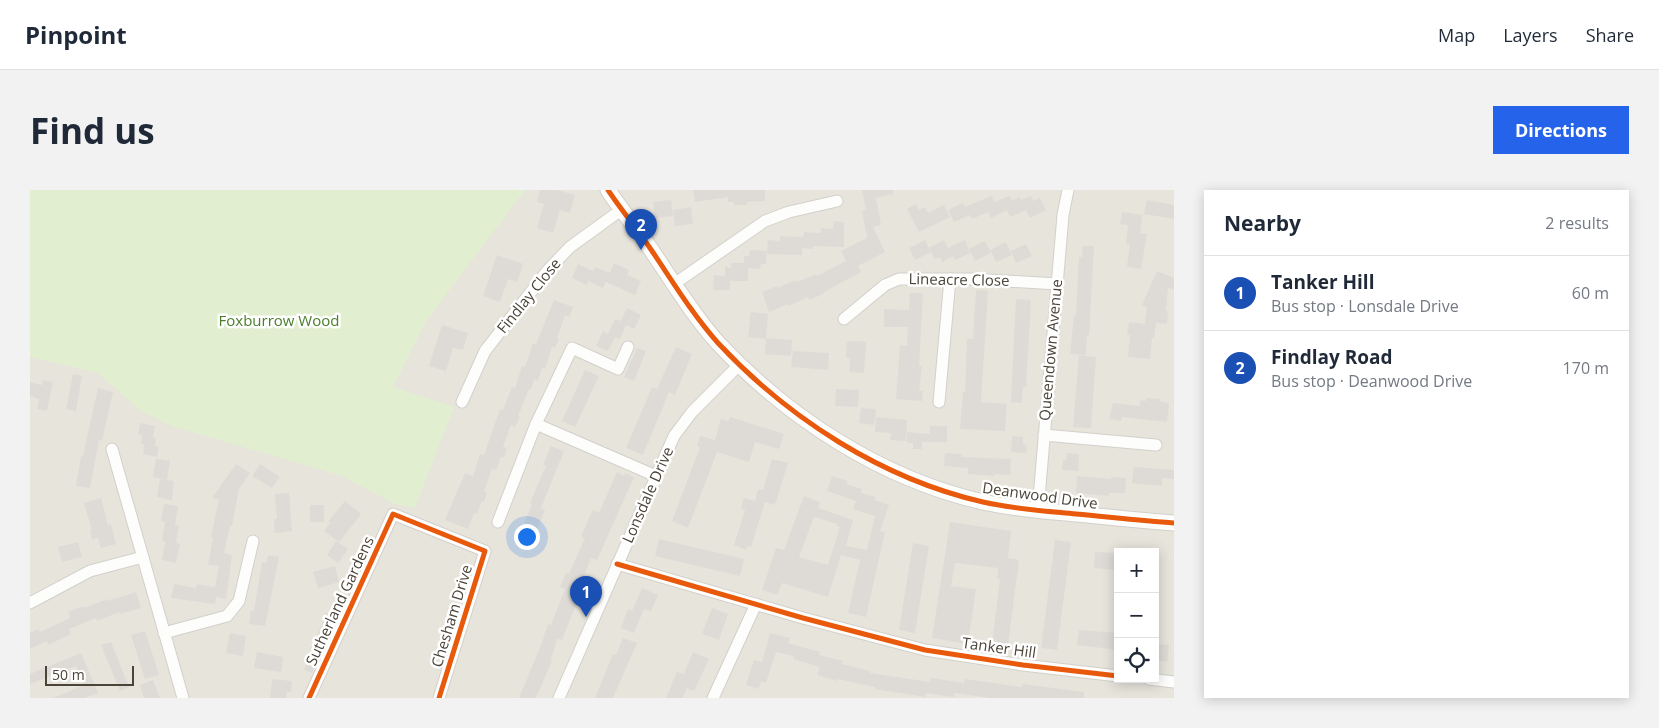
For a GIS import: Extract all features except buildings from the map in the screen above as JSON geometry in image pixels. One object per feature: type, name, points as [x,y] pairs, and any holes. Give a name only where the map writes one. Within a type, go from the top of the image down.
[{"type":"street","name":"Deanwood Drive","points":[[608,190],[697,316],[718,342],[768,391],[845,445],[889,469],[934,487],[980,501],[1038,510],[1174,523]]},
{"type":"street","name":"Queendown Avenue","points":[[1038,510],[1057,284],[1068,190]]},
{"type":"street","points":[[674,284],[765,220],[838,200]]},
{"type":"street","name":"Findlay Close","points":[[462,402],[484,352],[548,270],[570,247],[621,210]]},
{"type":"street","name":"Lineacre Close","points":[[844,319],[870,296],[892,281],[910,278],[1057,284]]},
{"type":"street","points":[[939,402],[950,279]]},
{"type":"street","points":[[498,522],[536,424],[572,348],[618,369],[628,347]]},
{"type":"street","name":"Lonsdale Drive","points":[[559,698],[656,476],[680,427],[740,364]]},
{"type":"street","points":[[536,424],[656,476]]},
{"type":"street","points":[[1044,435],[1156,445]]},
{"type":"street","points":[[112,448],[183,698]]},
{"type":"street","name":"Sutherland Gardens","points":[[309,698],[393,514]]},
{"type":"street","name":"Chesham Drive","points":[[393,514],[485,551],[439,698]]},
{"type":"street","points":[[164,633],[217,620],[231,612],[239,601],[252,541]]},
{"type":"street","points":[[30,603],[80,574],[143,557]]},
{"type":"street","name":"Tanker Hill","points":[[617,564],[802,618],[925,650],[1114,676]]},
{"type":"street","points":[[713,698],[756,604]]},
{"type":"street","points":[[1159,680],[1174,682]]},
{"type":"shaded area","points":[[123,190],[1174,190],[1174,698],[30,698],[30,244]]},
{"type":"green space","name":"Foxburrow Wood","points":[[30,190],[525,190],[426,321],[393,387],[454,407],[415,508],[395,504],[342,476],[172,426],[140,410],[98,373],[30,357]]},
{"type":"cycle path","points":[[608,190],[647,243],[692,310],[718,343],[775,396],[839,442],[909,478],[945,492],[983,502],[1030,510],[1174,523]]},
{"type":"cycle path","points":[[309,698],[393,514],[485,551],[439,698]]},
{"type":"cycle path","points":[[617,564],[803,618],[925,650],[1023,665],[1114,676]]},
{"type":"place","name":"Findlay Road","points":[[641,250]]},
{"type":"place","name":"Tanker Hill","points":[[586,617]]}]
